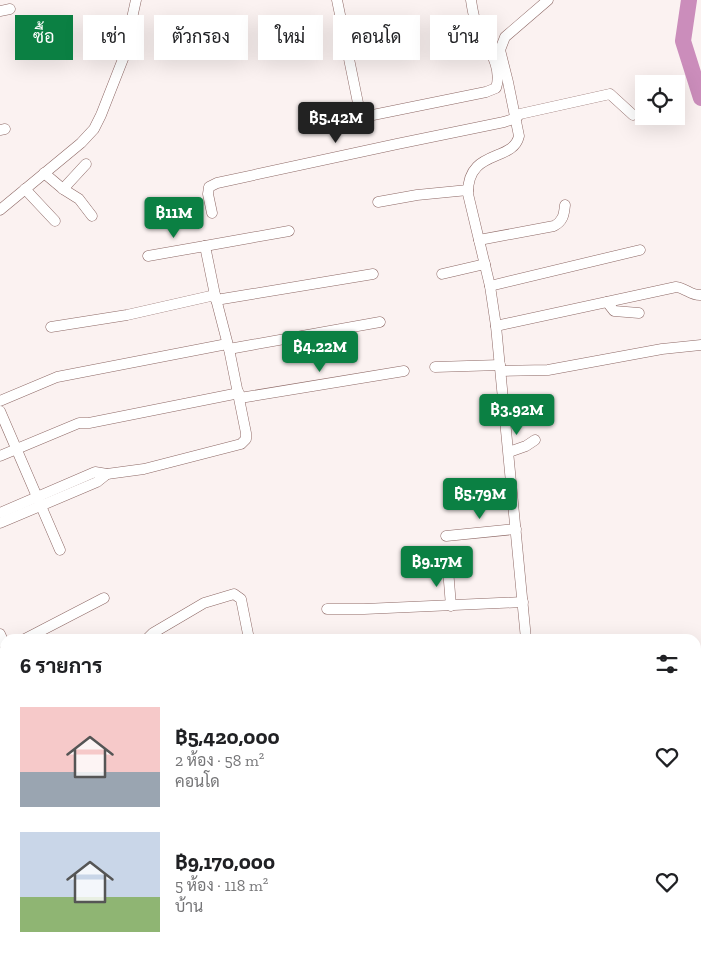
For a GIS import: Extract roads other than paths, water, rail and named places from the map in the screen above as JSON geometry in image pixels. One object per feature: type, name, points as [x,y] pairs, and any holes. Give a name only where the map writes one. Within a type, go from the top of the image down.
[{"type":"street","points":[[0,210],[94,129],[123,59],[136,0]]},
{"type":"street","points":[[337,0],[358,103],[362,113],[368,116],[486,92],[496,88],[498,80],[495,61],[475,21],[471,0]]},
{"type":"street","points":[[526,634],[496,326],[490,286],[468,190],[470,174],[476,167],[483,161],[514,146],[518,141],[516,118],[500,50],[505,38],[548,0]]},
{"type":"street","points":[[212,213],[208,194],[209,187],[212,185],[504,122],[516,118],[520,114],[610,94],[633,115]]},
{"type":"street","points":[[63,189],[86,164]]},
{"type":"street","points":[[44,173],[80,200],[92,216]]},
{"type":"street","points":[[25,189],[54,221]]},
{"type":"street","points":[[378,202],[417,194],[468,190]]},
{"type":"street","points":[[479,240],[554,226],[562,219],[565,205]]},
{"type":"street","points":[[148,256],[289,231]]},
{"type":"street","points":[[0,512],[97,482],[107,474],[144,469],[241,444],[246,439],[239,396],[215,297],[205,246]]},
{"type":"street","points":[[490,286],[640,250]]},
{"type":"street","points":[[442,274],[485,264]]},
{"type":"street","points":[[52,327],[127,315],[215,297],[373,274]]},
{"type":"street","points":[[496,326],[676,287],[691,294],[701,295]]},
{"type":"street","points":[[607,302],[614,311],[639,313]]},
{"type":"street","points":[[0,401],[57,377],[380,322]]},
{"type":"street","points":[[434,367],[548,370],[662,349],[701,345]]},
{"type":"street","points":[[0,456],[79,423],[89,424],[239,396],[404,371]]},
{"type":"street","points":[[0,411],[60,550]]},
{"type":"street","points":[[509,452],[526,446],[535,440]]},
{"type":"street","points":[[0,523],[39,501]]},
{"type":"street","points":[[446,536],[516,529]]},
{"type":"street","points":[[448,568],[451,606]]},
{"type":"street","points":[[151,634],[204,603],[234,594],[241,599],[248,634]]},
{"type":"street","points":[[35,634],[104,598]]},
{"type":"street","points":[[327,609],[523,602]]},
{"type":"waterway","points":[[689,0],[683,41],[701,98]]}]
